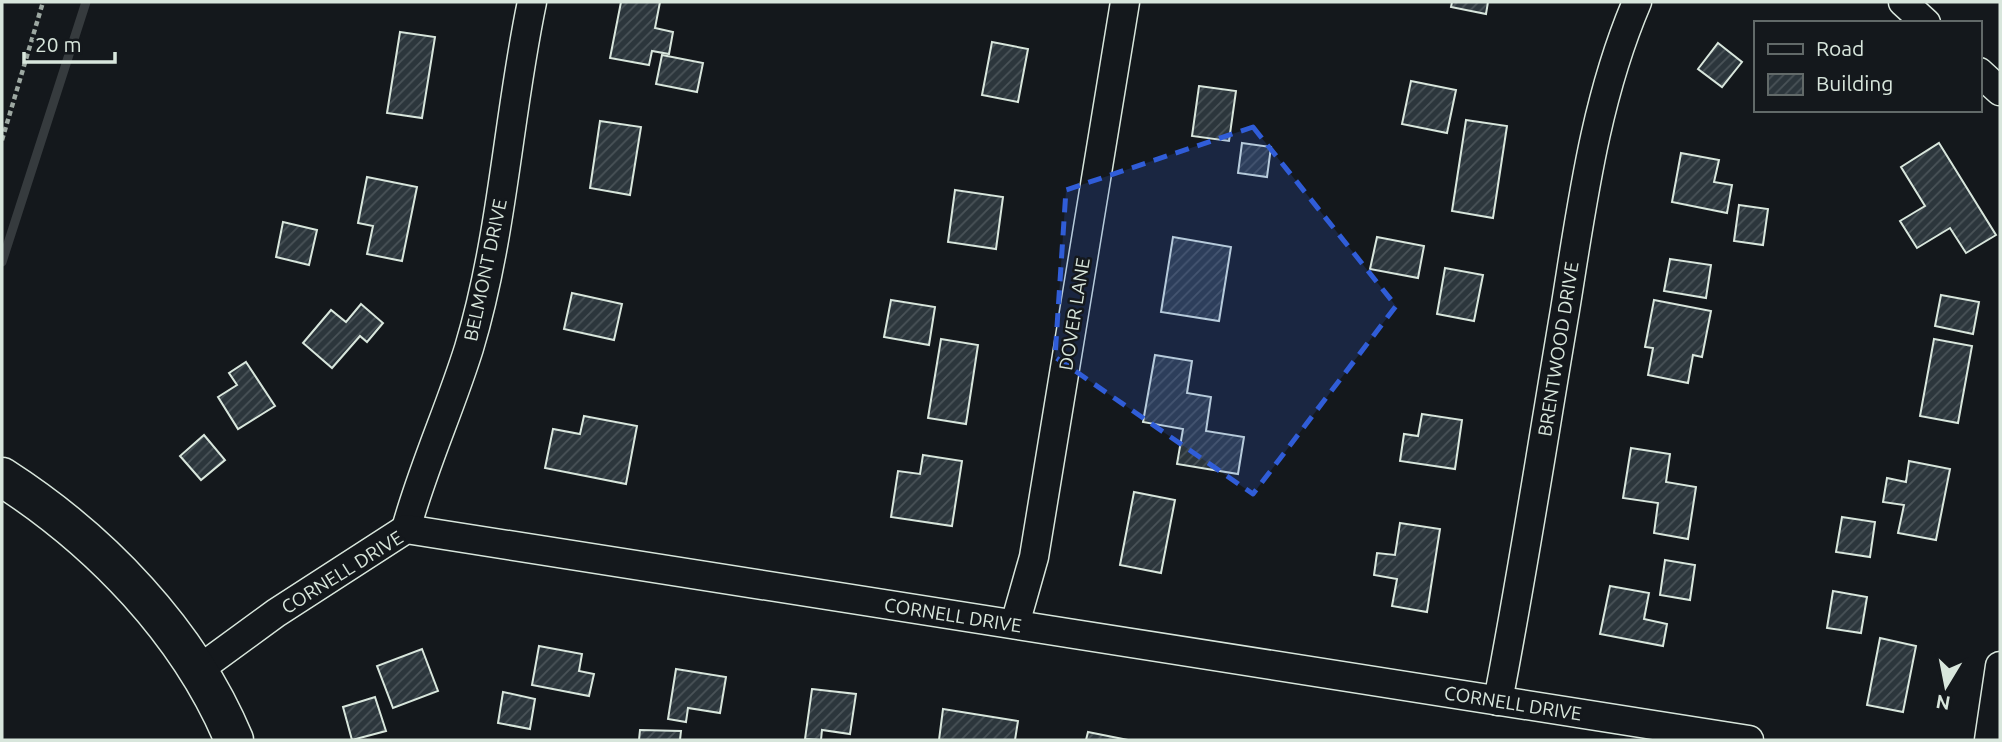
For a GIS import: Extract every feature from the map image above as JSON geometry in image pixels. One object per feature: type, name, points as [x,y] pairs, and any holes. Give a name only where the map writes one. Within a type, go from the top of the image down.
[{"type":"street","name":"BELMONT DRIVE","points":[[406,529],[416,492],[469,348],[498,223],[533,2]]},
{"type":"street","name":"DOVER LANE","points":[[1015,624],[1034,556],[1125,2]]},
{"type":"street","name":"BRENTWOOD DRIVE","points":[[1498,701],[1517,603],[1587,174],[1605,87],[1637,2]]},
{"type":"street","points":[[1903,2],[1924,21]]},
{"type":"street","points":[[1981,74],[2000,91]]},
{"type":"street","points":[[2,477],[104,557],[176,639],[198,670],[234,740]]},
{"type":"street","name":"CORNELL DRIVE","points":[[198,670],[276,613],[406,529],[1749,740]]},
{"type":"street","points":[[1989,740],[2000,666]]},
{"type":"path","points":[[2,140],[43,2]]},
{"type":"highlighted area","points":[[1253,127],[1396,306],[1253,494],[1055,357],[1066,190]]},
{"type":"building","points":[[621,2],[660,2],[655,28],[673,32],[669,54],[652,51],[649,65],[610,58]]},
{"type":"building","points":[[1452,2],[1488,2],[1486,14],[1451,7]]},
{"type":"building","points":[[400,32],[435,37],[422,118],[387,113]]},
{"type":"building","points":[[992,42],[1028,49],[1018,102],[982,95]]},
{"type":"building","points":[[1718,43],[1742,62],[1722,87],[1698,69]]},
{"type":"building","points":[[662,55],[703,63],[697,92],[656,84]]},
{"type":"building","points":[[1411,81],[1456,90],[1447,133],[1402,124]]},
{"type":"building","points":[[1199,86],[1236,91],[1229,141],[1192,136]]},
{"type":"building","points":[[1466,120],[1507,126],[1493,218],[1452,211]]},
{"type":"building","points":[[600,121],[641,127],[630,195],[590,188]]},
{"type":"building","points":[[1242,143],[1271,147],[1267,177],[1238,173]]},
{"type":"building","points":[[1939,143],[1996,235],[1966,253],[1950,228],[1917,248],[1900,221],[1925,206],[1901,167]]},
{"type":"building","points":[[1681,153],[1719,160],[1714,182],[1732,185],[1727,213],[1672,202]]},
{"type":"building","points":[[367,177],[417,187],[402,261],[367,254],[373,226],[358,223]]},
{"type":"building","points":[[955,190],[1003,197],[996,249],[948,242]]},
{"type":"building","points":[[1739,205],[1768,209],[1763,245],[1734,241]]},
{"type":"building","points":[[283,222],[317,230],[309,265],[276,257]]},
{"type":"building","points":[[1173,237],[1231,247],[1219,321],[1161,312]]},
{"type":"building","points":[[1377,237],[1424,246],[1418,278],[1370,269]]},
{"type":"building","points":[[1670,259],[1711,265],[1706,298],[1664,291]]},
{"type":"building","points":[[1445,268],[1483,275],[1474,321],[1437,314]]},
{"type":"building","points":[[572,293],[622,304],[614,340],[564,329]]},
{"type":"building","points":[[1941,295],[1979,302],[1973,334],[1935,326]]},
{"type":"building","points":[[891,300],[935,307],[929,345],[884,337]]},
{"type":"building","points":[[1654,300],[1711,311],[1702,357],[1693,355],[1688,383],[1648,375],[1653,348],[1645,347]]},
{"type":"building","points":[[361,304],[383,323],[367,342],[360,336],[332,368],[303,343],[331,310],[346,322]]},
{"type":"building","points":[[941,339],[978,345],[966,424],[928,418]]},
{"type":"building","points":[[1934,339],[1972,346],[1958,423],[1920,416]]},
{"type":"building","points":[[1155,355],[1192,361],[1187,393],[1211,397],[1206,431],[1244,437],[1238,474],[1177,464],[1183,429],[1143,422]]},
{"type":"building","points":[[246,362],[275,406],[238,429],[218,397],[237,385],[229,373]]},
{"type":"building","points":[[1422,414],[1462,420],[1455,469],[1400,461],[1404,434],[1418,436]]},
{"type":"building","points":[[584,416],[637,426],[626,484],[545,468],[553,429],[580,434]]},
{"type":"building","points":[[204,435],[225,460],[201,480],[180,456]]},
{"type":"building","points":[[1631,448],[1670,454],[1666,482],[1696,487],[1688,539],[1654,533],[1658,503],[1623,498]]},
{"type":"building","points":[[923,455],[962,461],[952,526],[891,517],[898,471],[920,474]]},
{"type":"building","points":[[1909,461],[1950,469],[1936,540],[1898,533],[1904,505],[1883,502],[1887,478],[1906,482]]},
{"type":"building","points":[[1134,492],[1175,500],[1161,573],[1120,565]]},
{"type":"building","points":[[1842,517],[1875,522],[1870,557],[1836,552]]},
{"type":"building","points":[[1400,523],[1440,529],[1427,612],[1392,606],[1397,579],[1374,575],[1377,553],[1395,555]]},
{"type":"building","points":[[1665,560],[1695,565],[1690,600],[1660,595]]},
{"type":"building","points":[[1610,586],[1649,593],[1644,619],[1667,624],[1663,646],[1600,634]]},
{"type":"building","points":[[1833,591],[1867,597],[1861,633],[1827,628]]},
{"type":"building","points":[[1880,638],[1916,646],[1903,712],[1867,705]]},
{"type":"building","points":[[539,646],[582,654],[579,671],[594,674],[589,696],[532,685]]},
{"type":"building","points":[[422,649],[438,691],[393,708],[377,666]]},
{"type":"building","points":[[676,669],[726,677],[720,713],[688,708],[686,722],[668,719]]},
{"type":"building","points":[[812,689],[856,694],[850,734],[822,730],[821,740],[805,739]]},
{"type":"building","points":[[503,692],[535,699],[530,729],[498,723]]},
{"type":"building","points":[[375,697],[386,731],[352,740],[343,707]]},
{"type":"building","points":[[943,709],[1018,721],[1015,740],[939,740]]},
{"type":"building","points":[[640,730],[681,731],[680,740],[639,740]]},
{"type":"building","points":[[1088,732],[1128,740],[1086,740]]},
{"type":"waterway","points":[[2,262],[86,2]]}]
